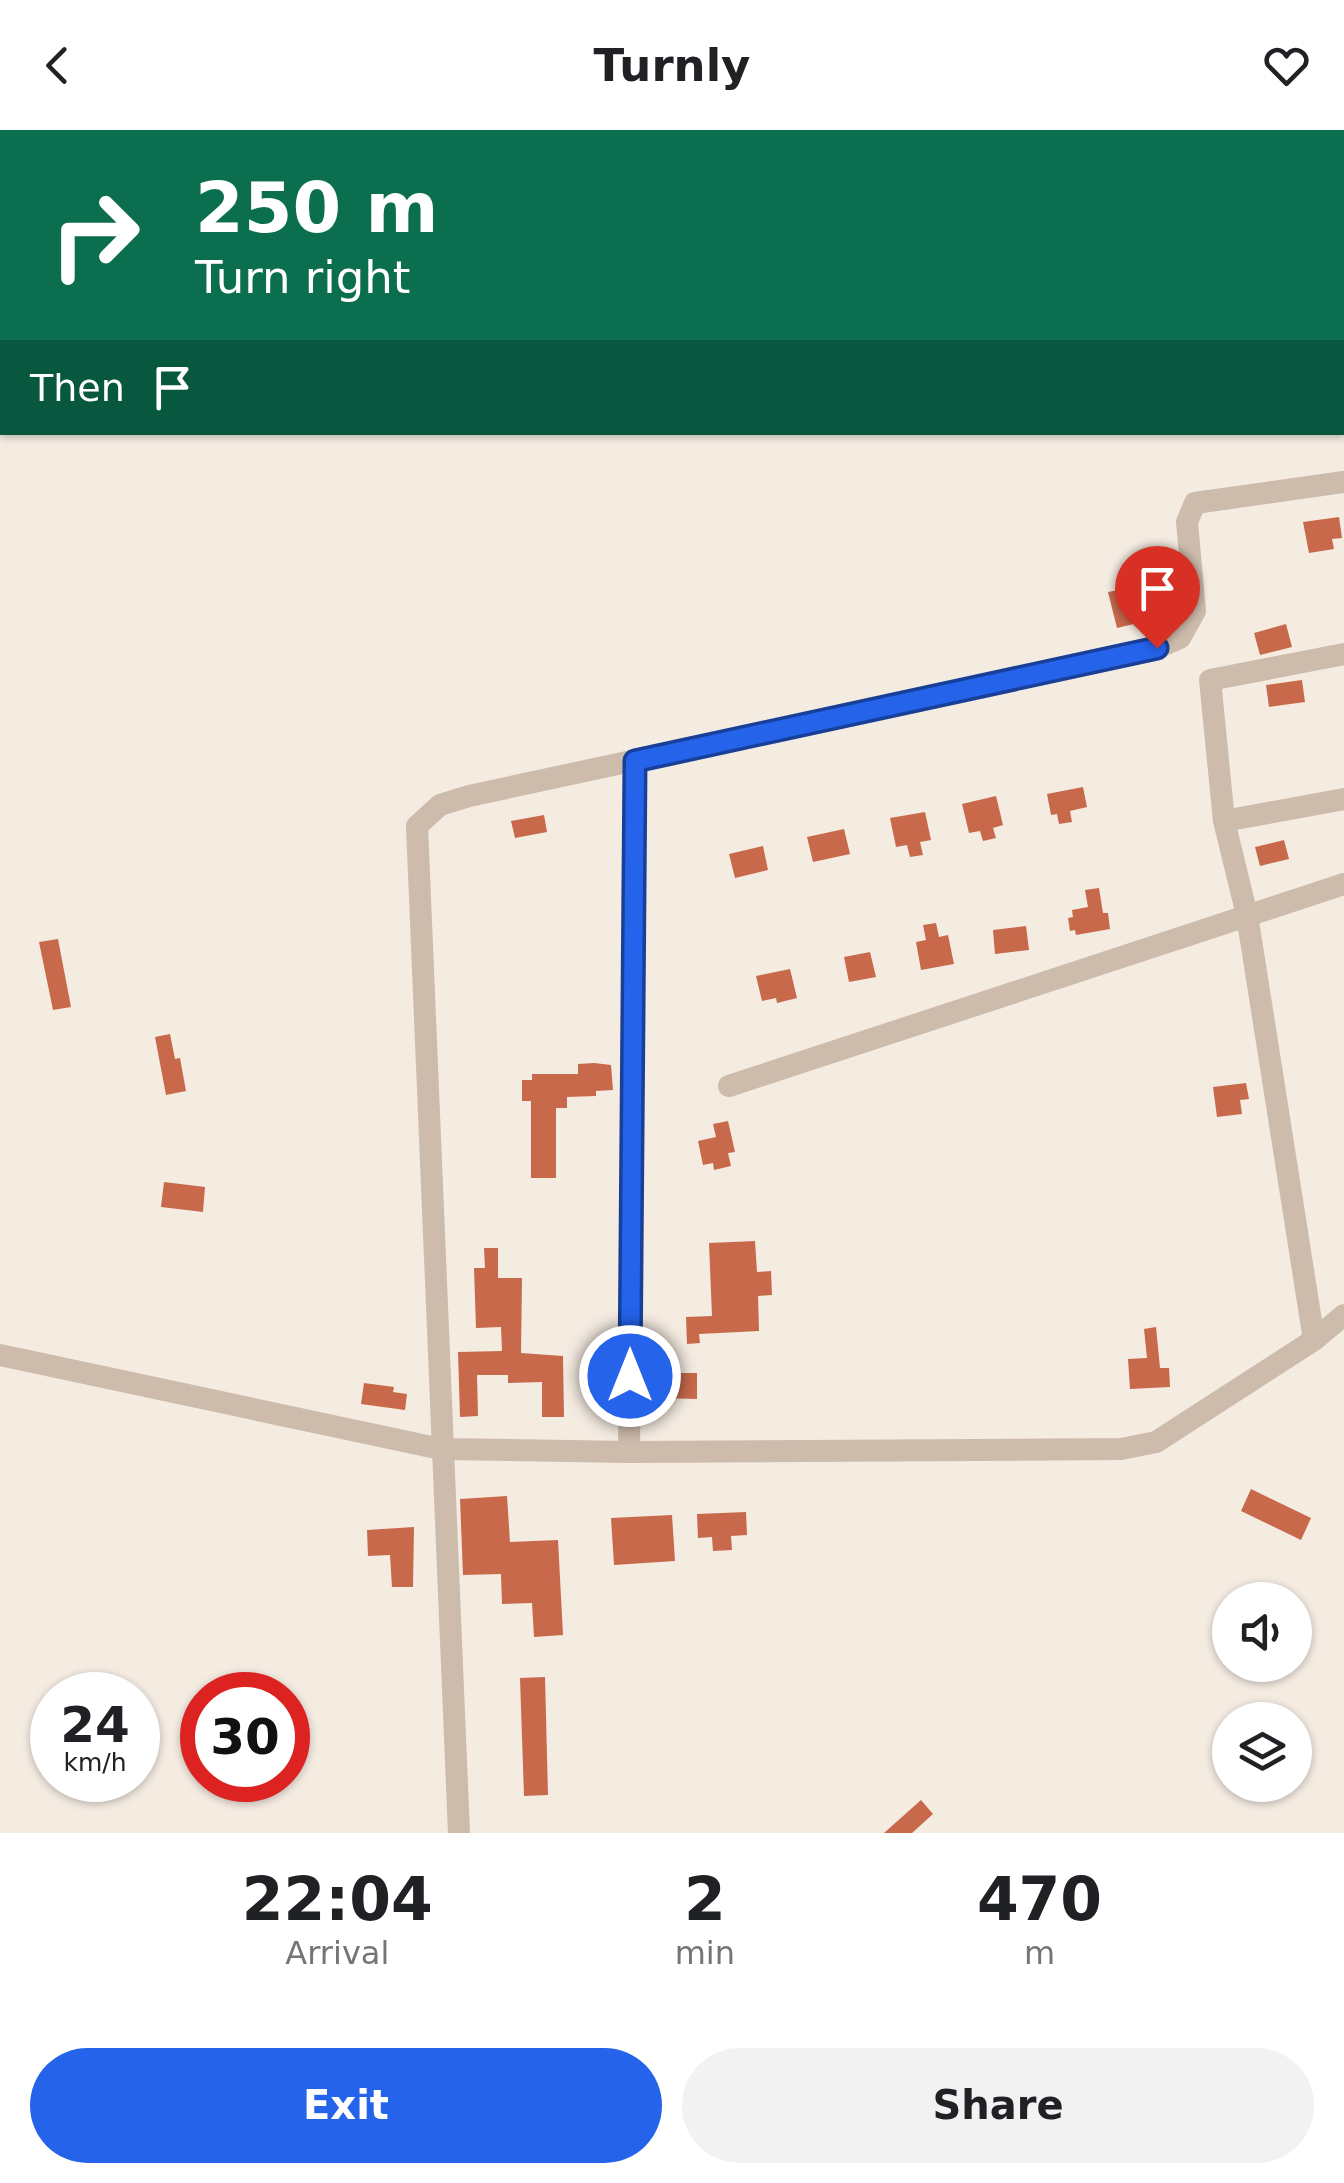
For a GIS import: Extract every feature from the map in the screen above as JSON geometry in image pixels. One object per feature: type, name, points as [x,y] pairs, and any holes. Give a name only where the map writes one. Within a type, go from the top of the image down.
[{"type":"street","points":[[460,1833],[417,826],[440,806],[470,796],[1157,648],[1180,638],[1195,611],[1187,522],[1195,504],[1212,498],[1344,482]]},
{"type":"street","points":[[1314,1340],[1247,915],[1224,821],[1210,680],[1344,654]]},
{"type":"street","points":[[629,1452],[635,761]]},
{"type":"street","points":[[1224,821],[1344,799]]},
{"type":"street","points":[[729,1086],[1344,884]]},
{"type":"street","points":[[0,1355],[441,1449],[629,1452],[1122,1449],[1156,1442],[1314,1340],[1344,1315]]},
{"type":"building","points":[[1339,517],[1342,538],[1332,539],[1334,549],[1309,553],[1303,522]]},
{"type":"building","points":[[1153,584],[1155,596],[1162,595],[1167,616],[1117,628],[1108,592]]},
{"type":"building","points":[[1286,624],[1292,647],[1260,655],[1254,633]]},
{"type":"building","points":[[1302,680],[1305,702],[1269,707],[1266,685]]},
{"type":"building","points":[[1083,787],[1087,807],[1070,811],[1072,822],[1059,824],[1057,814],[1051,815],[1047,794]]},
{"type":"building","points":[[996,796],[1003,825],[993,828],[996,838],[983,841],[980,831],[969,833],[962,804]]},
{"type":"building","points":[[925,812],[931,840],[920,842],[923,855],[910,857],[907,845],[896,847],[890,818]]},
{"type":"building","points":[[544,815],[547,832],[515,838],[511,821]]},
{"type":"building","points":[[844,829],[850,854],[813,862],[807,837]]},
{"type":"building","points":[[1284,840],[1289,859],[1260,866],[1255,847]]},
{"type":"building","points":[[763,846],[768,870],[735,878],[729,854]]},
{"type":"building","points":[[1099,888],[1110,929],[1076,935],[1075,930],[1070,931],[1068,918],[1073,917],[1072,910],[1088,907],[1085,890]]},
{"type":"building","points":[[936,923],[939,937],[948,935],[954,964],[921,970],[916,942],[926,940],[923,925]]},
{"type":"building","points":[[1026,926],[1029,950],[995,954],[993,930]]},
{"type":"building","points":[[58,939],[71,1007],[53,1010],[39,942]]},
{"type":"building","points":[[870,952],[876,977],[849,982],[844,957]]},
{"type":"building","points":[[790,969],[797,998],[777,1003],[776,998],[762,1001],[756,976]]},
{"type":"building","points":[[170,1034],[175,1059],[180,1058],[186,1091],[166,1095],[155,1037]]},
{"type":"building","points":[[578,1064],[611,1065],[613,1090],[596,1091],[596,1096],[567,1097],[567,1108],[556,1108],[556,1178],[531,1178],[531,1101],[522,1101],[522,1080],[532,1080],[532,1074],[578,1074]]},
{"type":"building","points":[[1246,1083],[1249,1099],[1240,1100],[1242,1114],[1217,1117],[1213,1087]]},
{"type":"building","points":[[728,1121],[735,1152],[728,1153],[731,1166],[714,1170],[713,1163],[703,1165],[698,1141],[716,1137],[713,1124]]},
{"type":"building","points":[[164,1182],[205,1187],[203,1212],[161,1207]]},
{"type":"building","points":[[755,1241],[757,1272],[771,1271],[772,1295],[758,1296],[759,1331],[699,1334],[700,1343],[687,1344],[686,1317],[712,1316],[709,1243]]},
{"type":"building","points":[[484,1248],[498,1248],[498,1278],[522,1278],[521,1353],[563,1356],[564,1417],[542,1417],[542,1382],[508,1383],[508,1375],[477,1375],[478,1416],[460,1417],[458,1352],[502,1351],[501,1327],[476,1328],[474,1268],[485,1268]]},
{"type":"building","points":[[1156,1327],[1160,1368],[1169,1368],[1170,1387],[1130,1389],[1128,1359],[1147,1358],[1144,1329]]},
{"type":"building","points":[[676,1373],[697,1373],[697,1399],[660,1398],[660,1383],[676,1383]]},
{"type":"building","points":[[364,1383],[394,1387],[393,1392],[407,1394],[405,1410],[361,1404]]},
{"type":"building","points":[[1251,1489],[1311,1518],[1301,1540],[1241,1511]]},
{"type":"building","points":[[507,1496],[510,1542],[558,1540],[563,1635],[534,1637],[532,1603],[502,1604],[501,1574],[463,1575],[460,1499]]},
{"type":"building","points":[[746,1512],[747,1535],[731,1536],[732,1550],[713,1551],[712,1537],[698,1538],[697,1514]]},
{"type":"building","points":[[672,1515],[675,1561],[614,1565],[611,1518]]},
{"type":"building","points":[[414,1527],[413,1587],[392,1587],[390,1555],[368,1556],[367,1530]]},
{"type":"building","points":[[545,1677],[548,1795],[524,1796],[520,1678]]},
{"type":"building","points":[[921,1800],[933,1814],[912,1833],[884,1833]]},
{"type":"route","points":[[630,1376],[635,761],[1157,648]]}]
